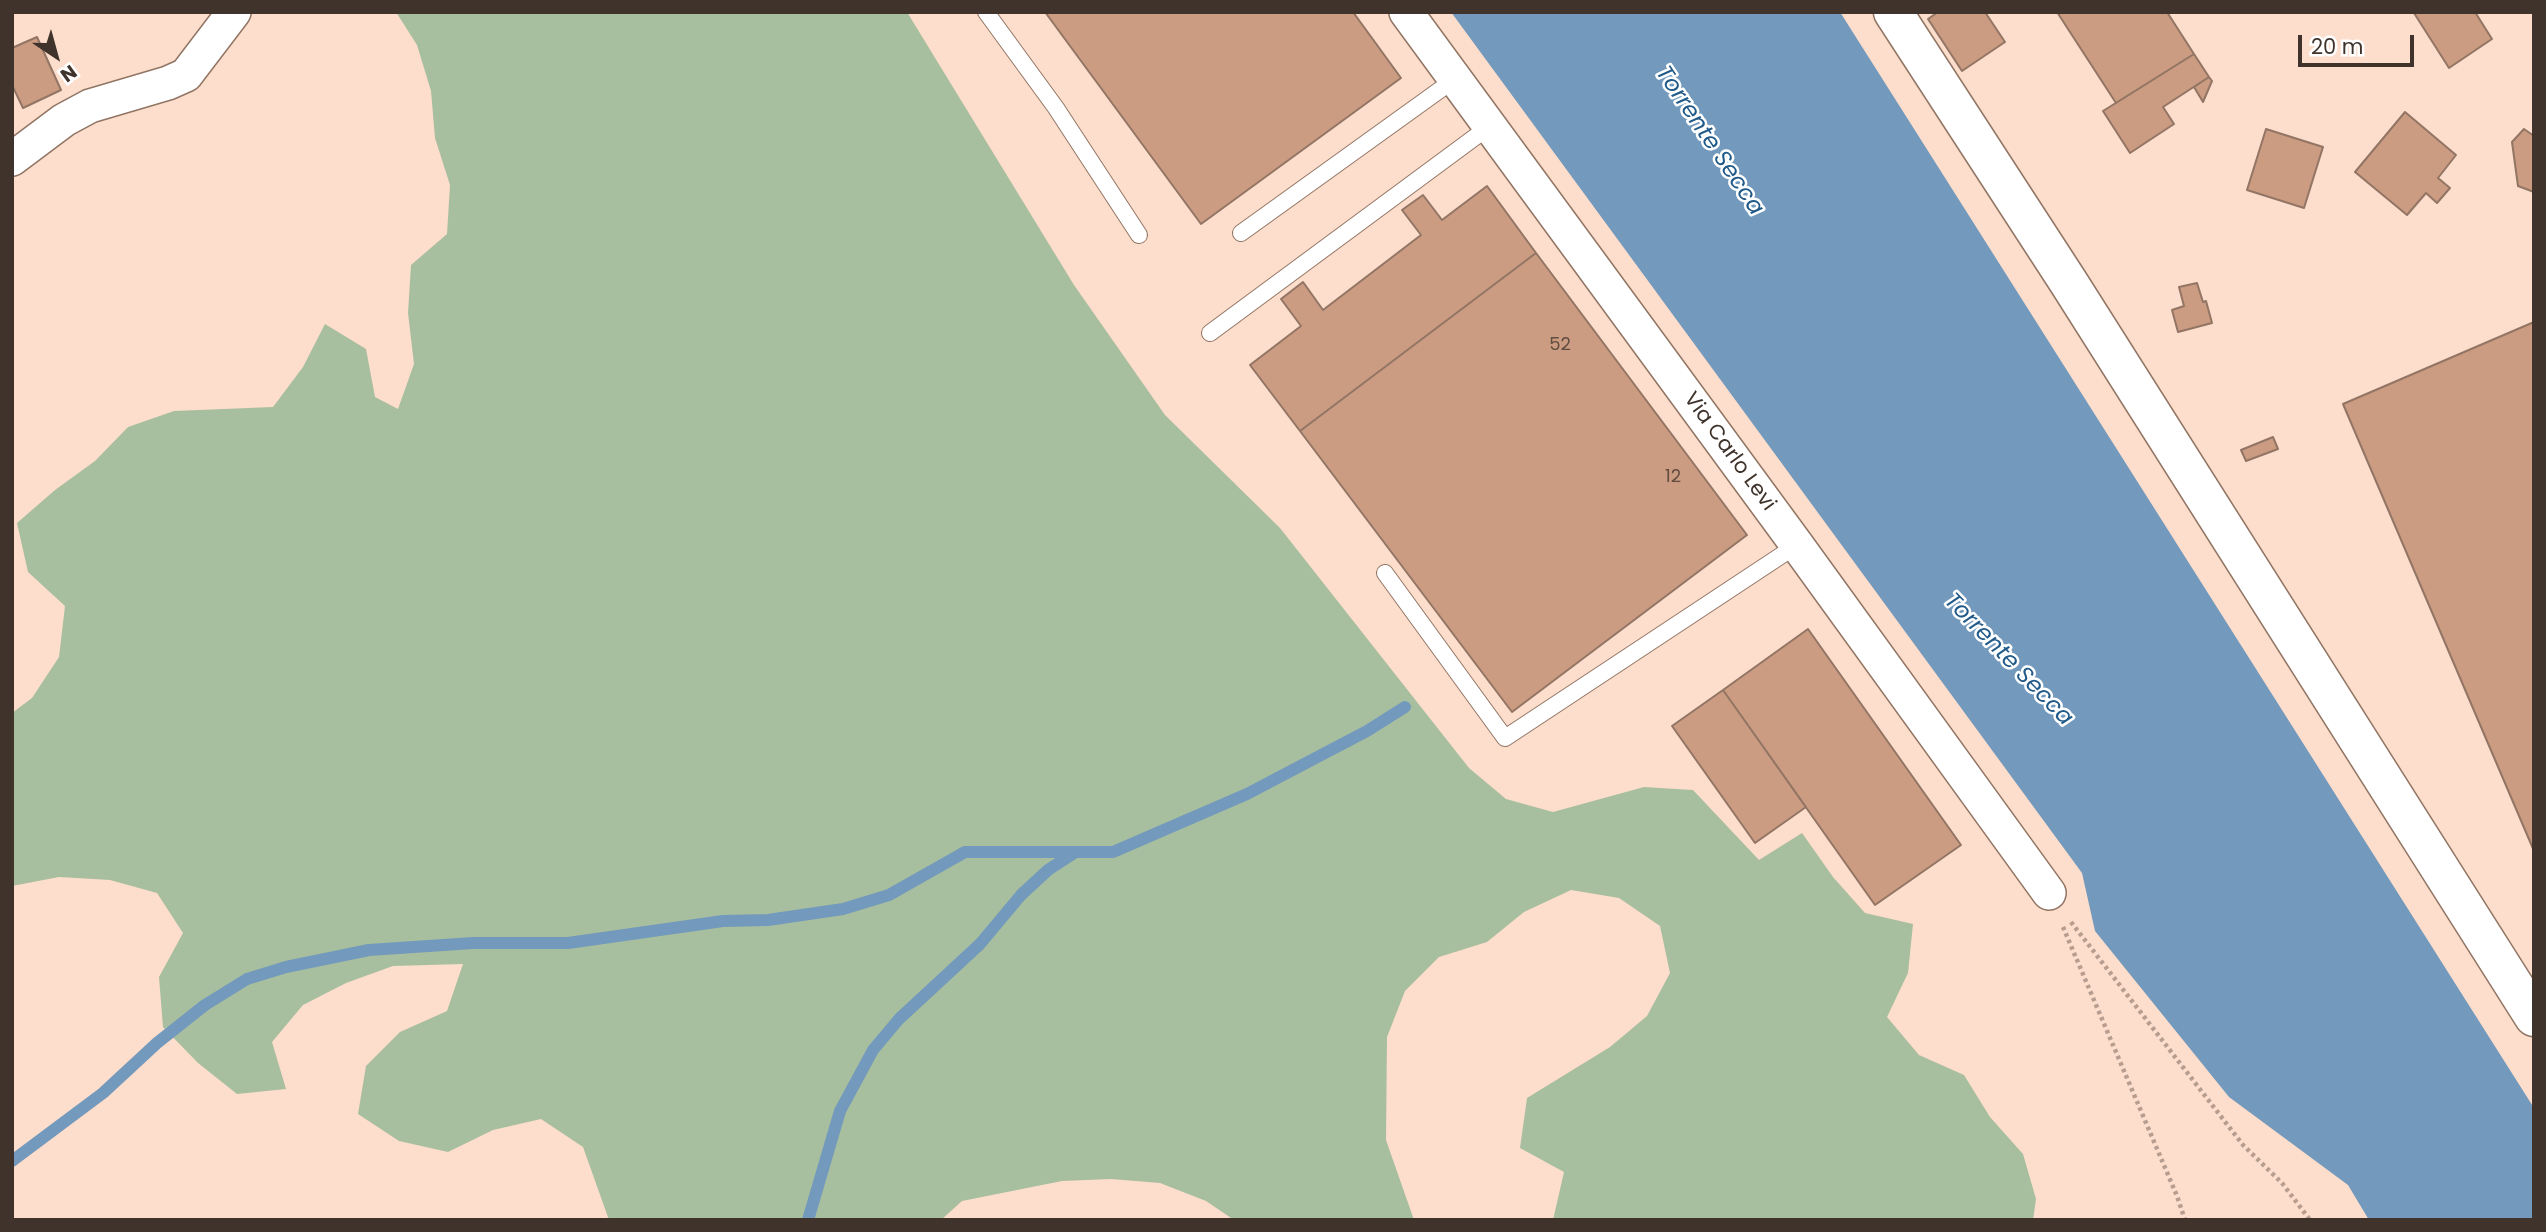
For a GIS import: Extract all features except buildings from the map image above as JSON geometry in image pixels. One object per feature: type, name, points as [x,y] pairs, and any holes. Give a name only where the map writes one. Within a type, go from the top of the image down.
[{"type":"main road","points":[[1893,12],[2069,283],[2534,1017]]},
{"type":"street","points":[[12,159],[64,120],[90,106],[186,75],[234,12]]},
{"type":"street","name":"Via Carlo Levi","points":[[1406,12],[2049,894]]},
{"type":"lane","points":[[986,12],[1056,108],[1139,235]]},
{"type":"lane","points":[[1241,233],[1455,79]]},
{"type":"lane","points":[[1210,333],[1490,126]]},
{"type":"lane","points":[[1385,573],[1505,738],[1797,545]]},
{"type":"path","points":[[2049,894],[2185,1220]]},
{"type":"path","points":[[2049,894],[2243,1145],[2282,1183],[2309,1220]]},
{"type":"green space","points":[[396,12],[907,12],[1074,285],[1165,415],[1280,528],[1469,768],[1506,799],[1553,812],[1644,787],[1693,790],[1759,860],[1802,833],[1833,877],[1865,913],[1913,924],[1908,973],[1887,1017],[1919,1055],[1964,1075],[1990,1117],[2023,1154],[2036,1199],[2033,1220],[1553,1220],[1564,1172],[1520,1148],[1527,1098],[1610,1047],[1647,1016],[1670,973],[1660,926],[1619,898],[1571,890],[1524,912],[1487,942],[1439,957],[1405,991],[1387,1037],[1386,1140],[1414,1220],[1234,1220],[1206,1201],[1160,1183],[1111,1179],[1062,1181],[962,1201],[941,1220],[609,1220],[583,1147],[541,1119],[493,1130],[448,1152],[399,1141],[358,1114],[366,1066],[400,1032],[447,1011],[463,964],[393,966],[346,983],[303,1005],[272,1042],[286,1089],[237,1094],[198,1063],[163,1027],[159,977],[183,933],[157,893],[110,880],[59,877],[12,886],[12,713],[32,698],[59,657],[65,606],[28,572],[17,523],[55,490],[95,461],[128,427],[174,411],[273,407],[303,367],[325,324],[366,349],[375,397],[398,409],[414,364],[408,313],[411,265],[447,234],[450,185],[435,138],[431,91],[417,45]]},
{"type":"water","name":"Torrente Secca","points":[[1451,12],[1840,12],[2534,1108],[2534,1220],[2369,1220],[2348,1185],[2229,1097],[2095,931],[2082,873]]},
{"type":"waterway","points":[[12,1161],[103,1093],[157,1043],[205,1005],[247,979],[286,967],[369,950],[473,943],[568,943],[723,921],[768,920],[843,909],[889,895],[965,852],[1113,852],[1247,794],[1367,731],[1405,707]]},
{"type":"waterway","points":[[808,1220],[840,1111],[873,1050],[899,1019],[980,944],[1021,895],[1048,870],[1074,853]]}]
